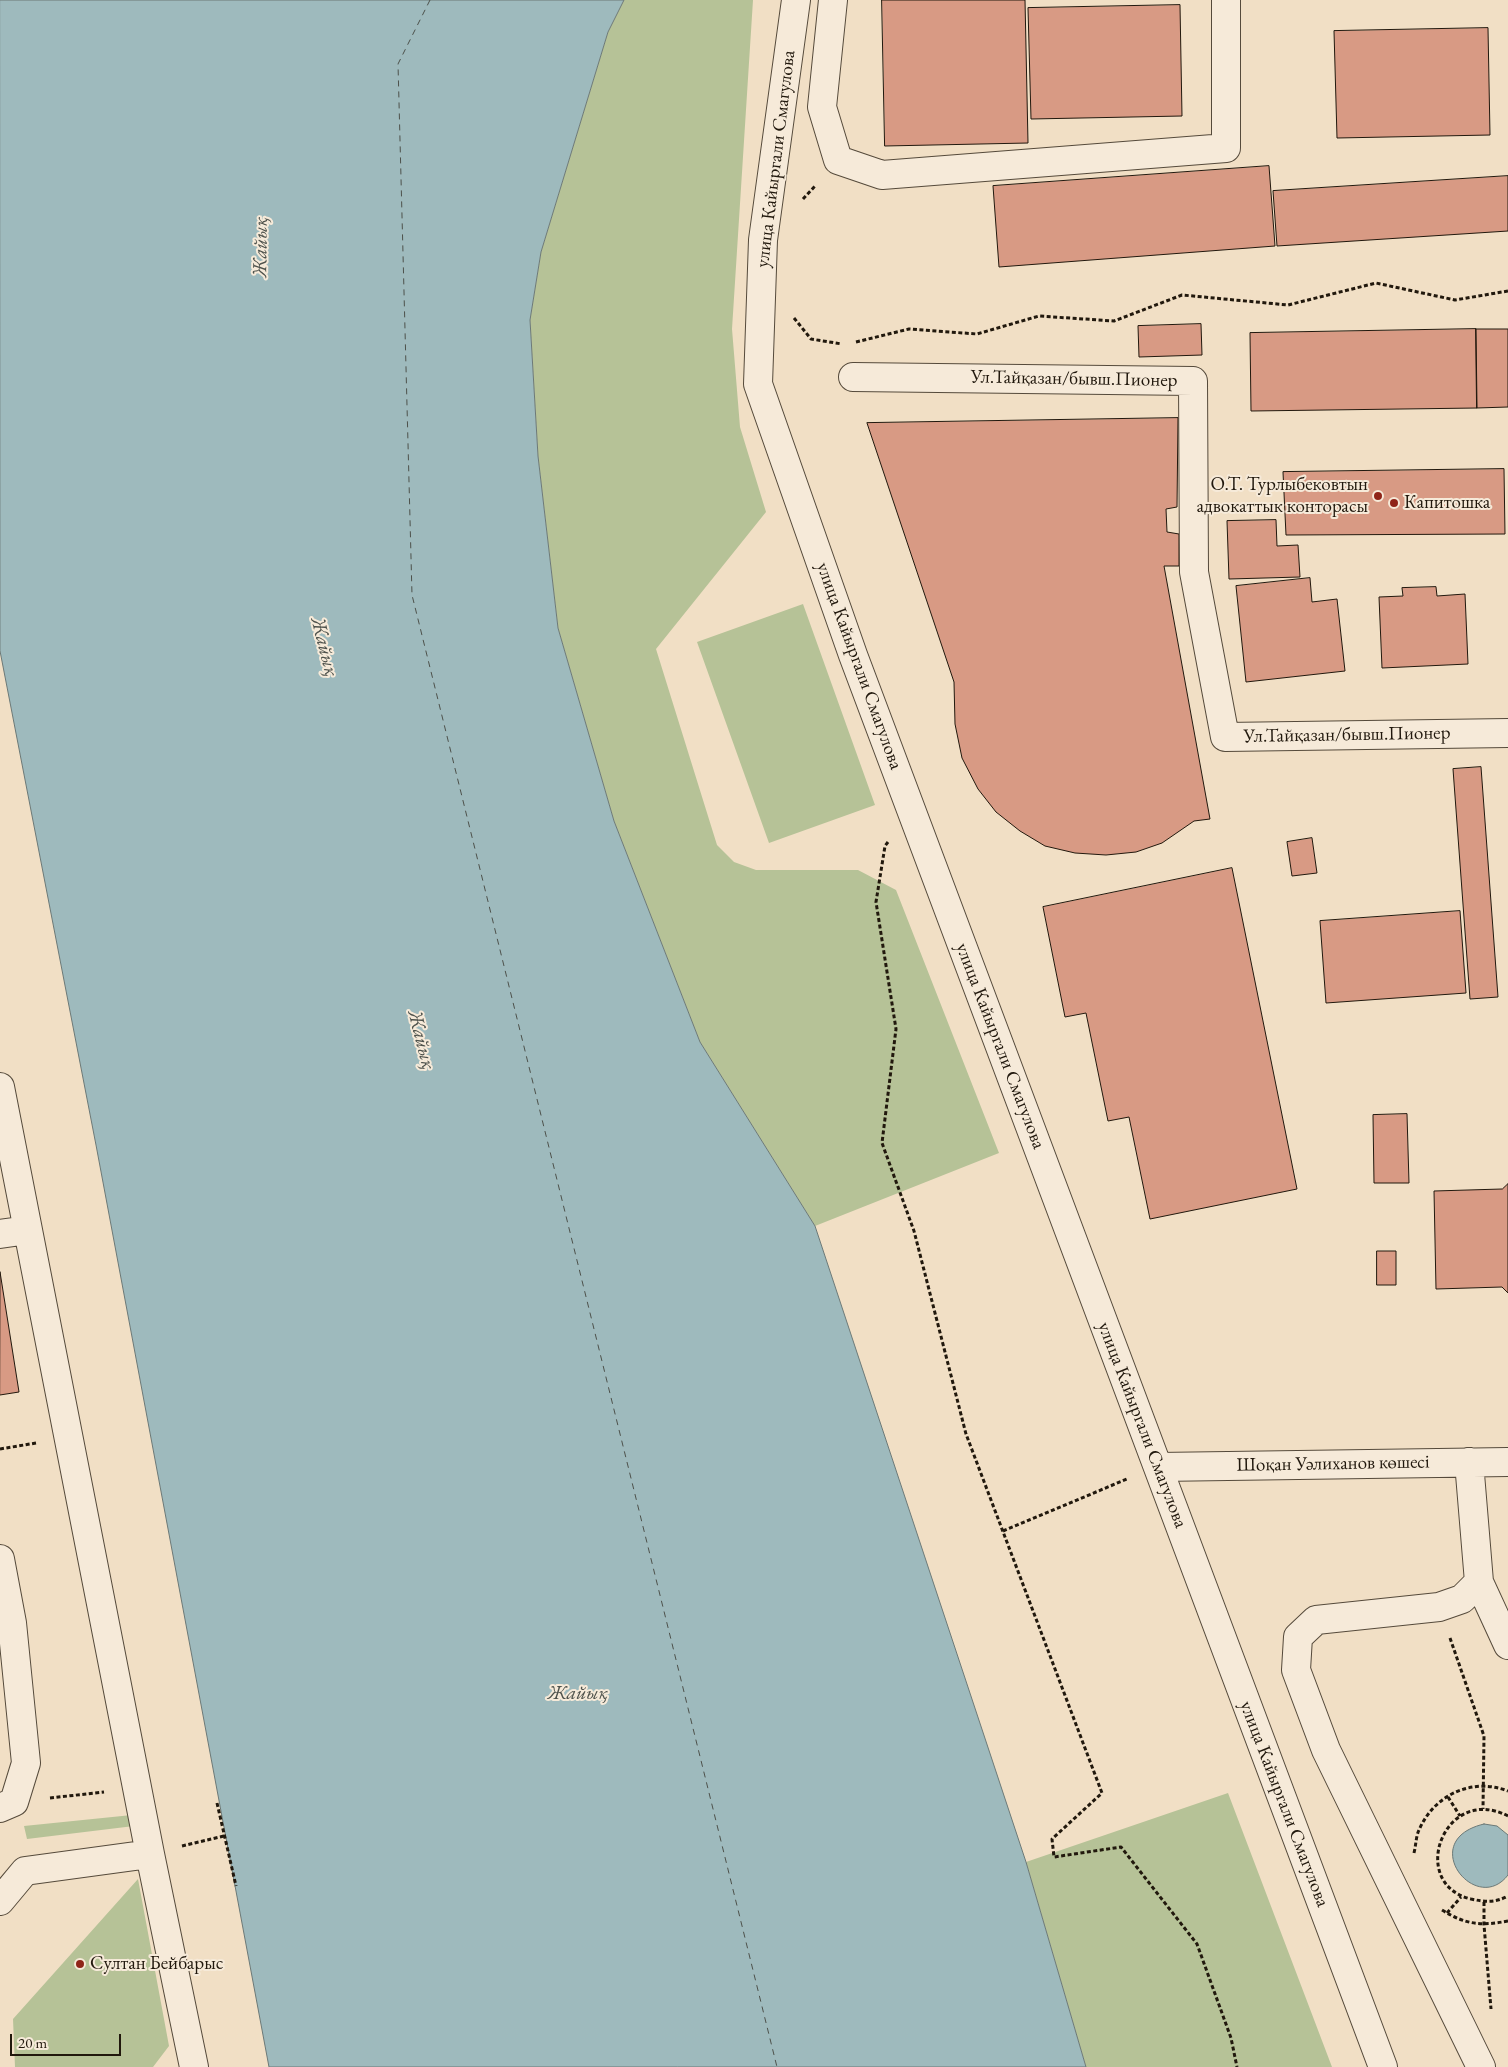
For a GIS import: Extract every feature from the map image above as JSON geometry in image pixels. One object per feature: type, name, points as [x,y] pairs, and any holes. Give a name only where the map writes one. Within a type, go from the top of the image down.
[{"type":"street","name":"улица Кайыргали Смагулова","points":[[796,0],[763,240],[758,384],[854,655],[1383,2067]]},
{"type":"street","points":[[833,0],[822,107],[838,160],[882,175],[1226,148],[1226,0]]},
{"type":"street","name":"Ул.Тайқазан/бывш.Пионер","points":[[853,377],[1193,380],[1194,572],[1225,737],[1508,733]]},
{"type":"street","points":[[0,1087],[150,1854],[194,2067]]},
{"type":"street","points":[[0,1234],[28,1230]]},
{"type":"street","points":[[1469,1462],[1479,1582],[1508,1645]]},
{"type":"street","name":"Шоқан Уәлиханов көшесі","points":[[1158,1467],[1508,1462]]},
{"type":"street","points":[[0,1559],[12,1623],[26,1763],[7,1805]]},
{"type":"street","points":[[1479,1582],[1462,1599],[1439,1607],[1316,1620],[1298,1637],[1296,1670],[1326,1750],[1481,2067]]},
{"type":"street","points":[[0,1901],[25,1871],[150,1854]]},
{"type":"path","points":[[801,202],[838,160]]},
{"type":"path","points":[[855,342],[909,329],[977,334],[1038,316],[1114,321],[1182,295],[1288,305],[1376,283],[1454,300],[1508,291]]},
{"type":"path","points":[[790,312],[811,339],[846,345]]},
{"type":"path","points":[[914,816],[885,846],[876,902],[896,1029],[882,1143],[914,1231],[966,1434],[1102,1792],[1052,1839],[1054,1857],[1121,1847],[1197,1944],[1231,2038],[1237,2067]]},
{"type":"path","points":[[1003,1531],[1158,1467]]},
{"type":"path","points":[[1439,1607],[1484,1736],[1483,1809]]},
{"type":"path","points":[[1414,1857],[1418,1831],[1434,1806],[1462,1788],[1484,1786],[1508,1791]]},
{"type":"path","points":[[7,1805],[137,1788]]},
{"type":"path","points":[[1448,1797],[1460,1816]]},
{"type":"path","points":[[217,1803],[236,1886]]},
{"type":"path","points":[[1508,1816],[1494,1810],[1483,1809],[1470,1811],[1460,1816],[1448,1826],[1438,1844],[1437,1858],[1440,1873],[1449,1887],[1461,1897],[1484,1902],[1498,1901],[1508,1896]]},
{"type":"path","points":[[150,1854],[224,1836]]},
{"type":"path","points":[[1447,1913],[1461,1897]]},
{"type":"path","points":[[1484,1902],[1484,1925],[1492,2013]]},
{"type":"path","points":[[1439,1908],[1456,1919],[1484,1925],[1508,1921]]},
{"type":"green space","points":[[624,0],[753,0],[732,329],[740,427],[766,512],[656,649],[717,845],[734,862],[756,870],[858,870],[896,890],[999,1153],[815,1226],[700,1042],[614,821],[558,628],[538,456],[530,320],[541,252],[608,32]]},
{"type":"green space","points":[[803,604],[875,805],[769,843],[697,642]]},
{"type":"green space","points":[[1228,1793],[1332,2067],[1086,2067],[1026,1862]]},
{"type":"green space","points":[[132,1815],[134,1826],[27,1839],[24,1826]]},
{"type":"green space","points":[[138,1879],[169,2046],[153,2067],[15,2067],[13,2019]]},
{"type":"water","name":"Жайық","points":[[0,0],[624,0],[608,32],[541,252],[530,320],[538,456],[558,628],[614,821],[700,1042],[815,1226],[1026,1862],[1086,2067],[269,2067],[96,1145],[0,651]]},
{"type":"water","points":[[1484,1824],[1497,1826],[1508,1835],[1508,1875],[1495,1886],[1481,1887],[1468,1882],[1458,1871],[1453,1858],[1454,1845],[1464,1833]]},
{"type":"building","points":[[882,0],[1025,0],[1028,143],[885,146]]},
{"type":"building","points":[[1180,5],[1182,116],[1031,119],[1028,8]]},
{"type":"building","points":[[1488,28],[1490,135],[1337,138],[1334,31]]},
{"type":"building","points":[[1269,166],[1275,246],[999,267],[993,186]]},
{"type":"building","points":[[1508,176],[1508,231],[1277,246],[1273,191]]},
{"type":"building","points":[[1201,324],[1202,355],[1139,357],[1138,326]]},
{"type":"building","points":[[1476,329],[1477,408],[1251,411],[1250,333]]},
{"type":"building","points":[[1476,329],[1508,329],[1508,407],[1477,408]]},
{"type":"building","points":[[1178,418],[1177,507],[1166,509],[1167,532],[1179,534],[1179,566],[1164,566],[1210,819],[1194,821],[1162,843],[1136,852],[1106,855],[1075,853],[1045,846],[1020,831],[996,812],[978,789],[962,758],[955,724],[954,682],[867,423]]},
{"type":"building","name":"Капитошка","points":[[1504,469],[1505,534],[1286,535],[1283,472]]},
{"type":"building","points":[[1276,520],[1277,546],[1298,545],[1300,577],[1229,579],[1227,521]]},
{"type":"building","points":[[1310,578],[1312,602],[1337,599],[1345,671],[1246,682],[1236,586]]},
{"type":"building","points":[[1436,587],[1437,596],[1465,594],[1468,664],[1382,668],[1379,597],[1403,596],[1402,588]]},
{"type":"building","points":[[1481,767],[1498,997],[1470,999],[1453,769]]},
{"type":"building","points":[[1312,838],[1317,873],[1292,876],[1287,842]]},
{"type":"building","points":[[1232,868],[1297,1189],[1150,1219],[1129,1117],[1108,1121],[1086,1013],[1065,1017],[1043,907]]},
{"type":"building","points":[[1460,911],[1466,993],[1326,1003],[1320,921]]},
{"type":"building","points":[[1407,1114],[1409,1183],[1374,1183],[1373,1115]]},
{"type":"building","points":[[1508,1184],[1508,1293],[1502,1287],[1436,1289],[1434,1191],[1502,1189]]},
{"type":"building","points":[[1377,1251],[1396,1251],[1396,1285],[1377,1285]]},
{"type":"building","points":[[0,1272],[19,1392],[0,1395]]},
{"type":"ferry route","points":[[430,0],[398,64],[412,595],[777,2067]]},
{"type":"place","name":"О.Т. Турлыбековтын адвокаттык конторасы","points":[[1378,496]]},
{"type":"place","name":"Капитошка","points":[[1394,503]]},
{"type":"place","name":"Султан Бейбарыс","points":[[80,1964]]}]
